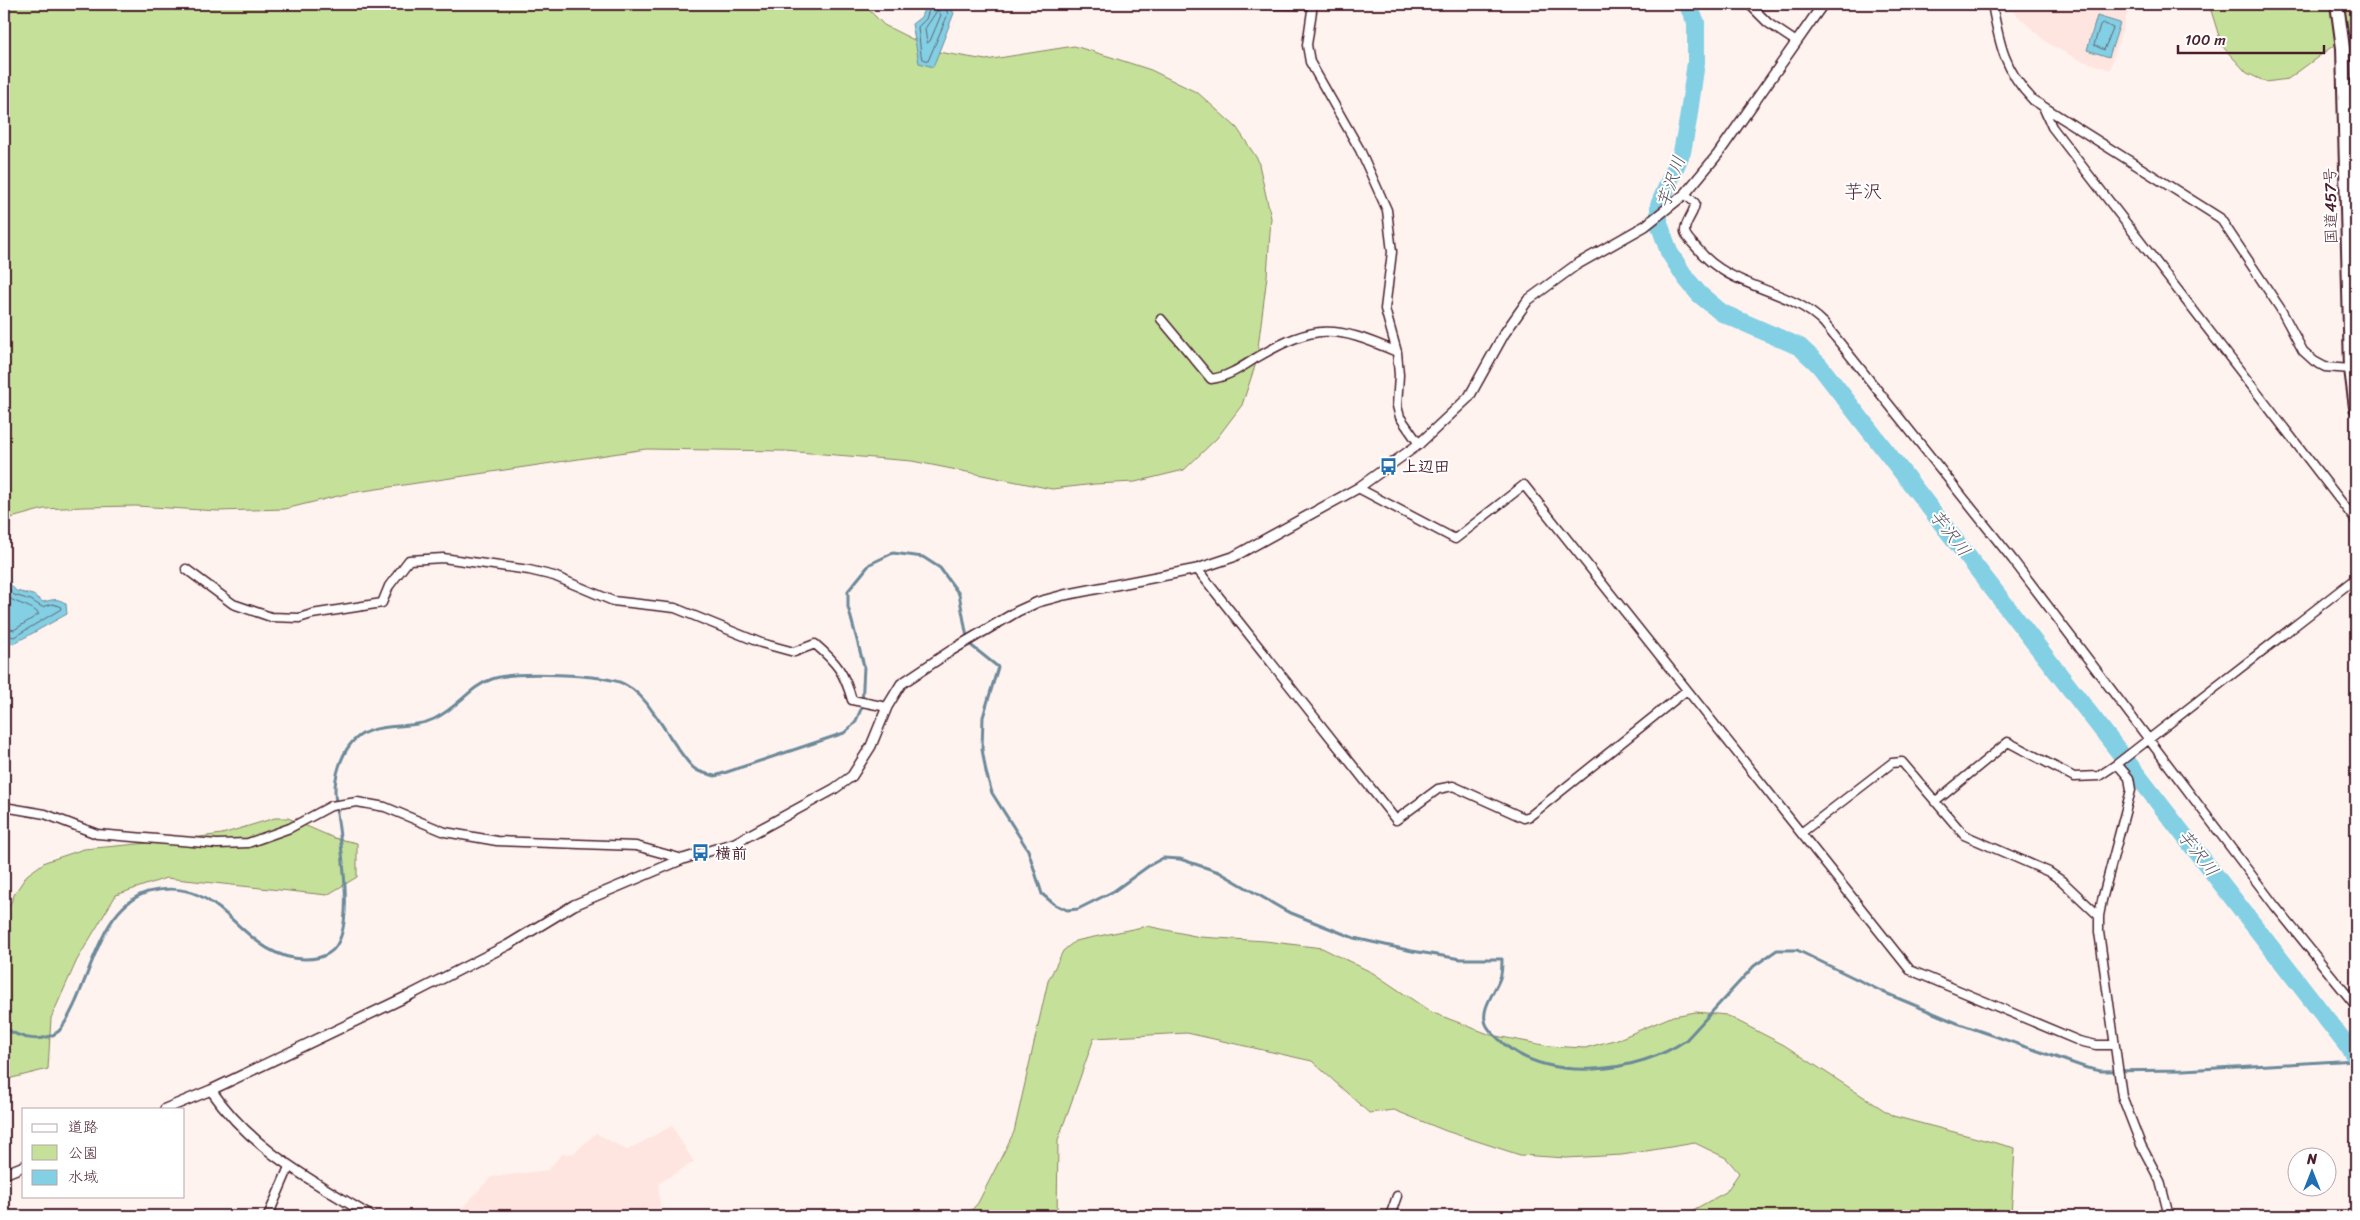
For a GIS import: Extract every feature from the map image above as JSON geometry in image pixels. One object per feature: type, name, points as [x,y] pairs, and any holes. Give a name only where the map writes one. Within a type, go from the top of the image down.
[{"type":"highway","name":"国道457号","points":[[2337,4],[2343,48],[2351,369],[2356,408]]},
{"type":"street","points":[[1253,4],[1313,4],[1307,45],[1310,62],[1360,150],[1387,210],[1392,252],[1385,309],[1397,352],[1399,374],[1396,394],[1400,418],[1419,444]]},
{"type":"street","points":[[1749,4],[1768,23],[1795,41]]},
{"type":"street","points":[[167,1108],[211,1090],[508,945],[574,905],[683,858],[735,844],[834,789],[852,776],[871,746],[886,707],[901,684],[962,644],[1038,602],[1197,569],[1233,557],[1358,488],[1419,444],[1469,397],[1504,334],[1528,300],[1576,265],[1648,224],[1686,194],[1718,154],[1795,41],[1823,4]]},
{"type":"street","points":[[1992,4],[1996,34],[2012,74],[2021,88],[2044,109],[2220,218],[2280,308],[2304,351],[2314,361],[2325,367],[2351,369]]},
{"type":"street","points":[[2044,109],[2052,127],[2356,521]]},
{"type":"street","points":[[1686,194],[1695,203],[1695,207],[1685,228],[1685,234],[1698,250],[1722,272],[1748,284],[1788,298],[1809,309],[1824,322],[2013,560],[2275,906],[2356,1006]]},
{"type":"street","points":[[1160,319],[1211,379],[1227,375],[1264,354],[1316,331],[1334,331],[1357,335],[1397,352]]},
{"type":"street","points":[[1358,488],[1455,538],[1524,485],[1910,970],[2078,1041],[2114,1046]]},
{"type":"street","points":[[186,569],[233,604],[271,617],[299,618],[312,614],[382,603],[389,586],[409,560],[443,558],[529,570],[554,576],[612,601],[675,608],[761,643],[794,652],[815,644],[834,660],[845,676],[852,700],[886,707]]},
{"type":"street","points":[[1197,569],[1396,820],[1438,789],[1453,786],[1524,818],[1530,816],[1687,690]]},
{"type":"street","points":[[1935,802],[2008,742],[2074,777],[2099,776],[2356,578]]},
{"type":"street","points":[[1801,833],[1892,763],[1902,762],[1964,835],[2049,872],[2062,881],[2099,916]]},
{"type":"street","points":[[2118,763],[2129,778],[2131,790],[2099,916],[2114,1046],[2122,1096],[2141,1145],[2160,1181],[2169,1216]]},
{"type":"street","points":[[4,808],[45,814],[97,834],[218,844],[248,843],[290,828],[333,806],[357,802],[385,807],[445,832],[498,841],[636,846],[683,858]]},
{"type":"street","points":[[211,1090],[241,1128],[290,1167],[370,1216]]},
{"type":"street","points":[[4,1174],[22,1167]]},
{"type":"street","points":[[268,1216],[290,1167]]},
{"type":"street","points":[[1390,1216],[1397,1196]]},
{"type":"shaded area","points":[[2005,4],[2130,4],[2110,70],[2077,59],[2047,43]]},
{"type":"shaded area","points":[[672,1126],[694,1162],[658,1184],[661,1216],[459,1216],[461,1209],[491,1177],[548,1170],[562,1154],[574,1153],[596,1133],[627,1150]]},
{"type":"green space","points":[[4,4],[863,4],[884,25],[938,52],[986,60],[1074,46],[1151,70],[1198,93],[1237,128],[1258,160],[1271,218],[1267,276],[1256,363],[1242,405],[1217,438],[1184,470],[1135,482],[1052,489],[912,461],[785,451],[646,449],[350,493],[285,509],[218,511],[136,506],[83,507],[44,509],[4,520]]},
{"type":"green space","points":[[2209,4],[2356,4],[2356,29],[2288,79],[2266,82],[2247,73],[2222,46]]},
{"type":"green space","points":[[275,818],[288,818],[334,838],[357,843],[357,877],[327,895],[166,878],[116,895],[77,960],[51,1018],[48,1069],[4,1080],[4,918],[15,893],[27,875],[45,862],[84,849],[222,834]]},
{"type":"green space","points":[[1147,926],[1200,937],[1265,941],[1322,948],[1373,973],[1431,1012],[1491,1035],[1549,1046],[1585,1048],[1621,1038],[1673,1016],[1696,1012],[1726,1015],[1784,1045],[1893,1116],[2015,1148],[2011,1216],[1682,1216],[1726,1192],[1739,1173],[1726,1158],[1695,1143],[1622,1155],[1566,1158],[1520,1155],[1446,1131],[1394,1110],[1369,1113],[1312,1061],[1187,1033],[1094,1038],[1058,1140],[1057,1216],[966,1216],[978,1203],[1014,1132],[1048,981],[1063,951],[1075,941]]},
{"type":"water","points":[[926,4],[948,4],[954,13],[933,67],[919,63],[912,24],[921,17]]},
{"type":"water","points":[[2097,16],[2120,23],[2109,57],[2087,50]]},
{"type":"water","points":[[4,577],[16,591],[33,595],[43,602],[60,600],[66,604],[67,614],[13,644],[4,637]]},
{"type":"waterway","name":"芋沢川","points":[[1687,4],[1696,22],[1696,62],[1688,120],[1682,152],[1659,205],[1659,223],[1669,252],[1685,277],[1699,294],[1722,313],[1800,347],[1819,365],[2356,1057]]},
{"type":"waterway","points":[[4,1027],[17,1035],[38,1039],[45,1038],[59,1031],[70,1015],[95,953],[116,915],[130,901],[148,892],[173,889],[198,895],[212,903],[248,934],[273,952],[288,957],[305,959],[321,957],[329,953],[339,942],[344,924],[344,876],[335,785],[337,773],[346,750],[357,737],[367,732],[423,723],[434,719],[450,709],[477,687],[492,679],[538,674],[598,678],[624,684],[637,693],[647,704],[691,765],[699,772],[715,776],[844,733],[855,723],[862,707],[864,666],[848,607],[848,591],[870,564],[893,553],[923,557],[940,568],[959,594],[968,643],[998,667],[983,717],[982,749],[986,772],[992,793],[1028,850],[1042,894],[1054,904],[1067,910],[1078,909],[1114,891],[1163,858],[1180,859],[1219,872],[1286,911],[1354,938],[1412,951],[1461,959],[1502,959],[1501,976],[1486,1007],[1485,1018],[1487,1027],[1504,1044],[1523,1056],[1545,1064],[1569,1069],[1595,1069],[1620,1066],[1644,1060],[1667,1051],[1686,1040],[1754,966],[1777,950],[1797,950],[1883,992],[1957,1023],[2087,1068],[2101,1071],[2184,1070],[2356,1060]]},
{"type":"place","name":"上辺田","points":[[1388,466]]},
{"type":"place","name":"横前","points":[[701,853]]},
{"type":"district","name":"芋沢","points":[[1863,191]]}]
